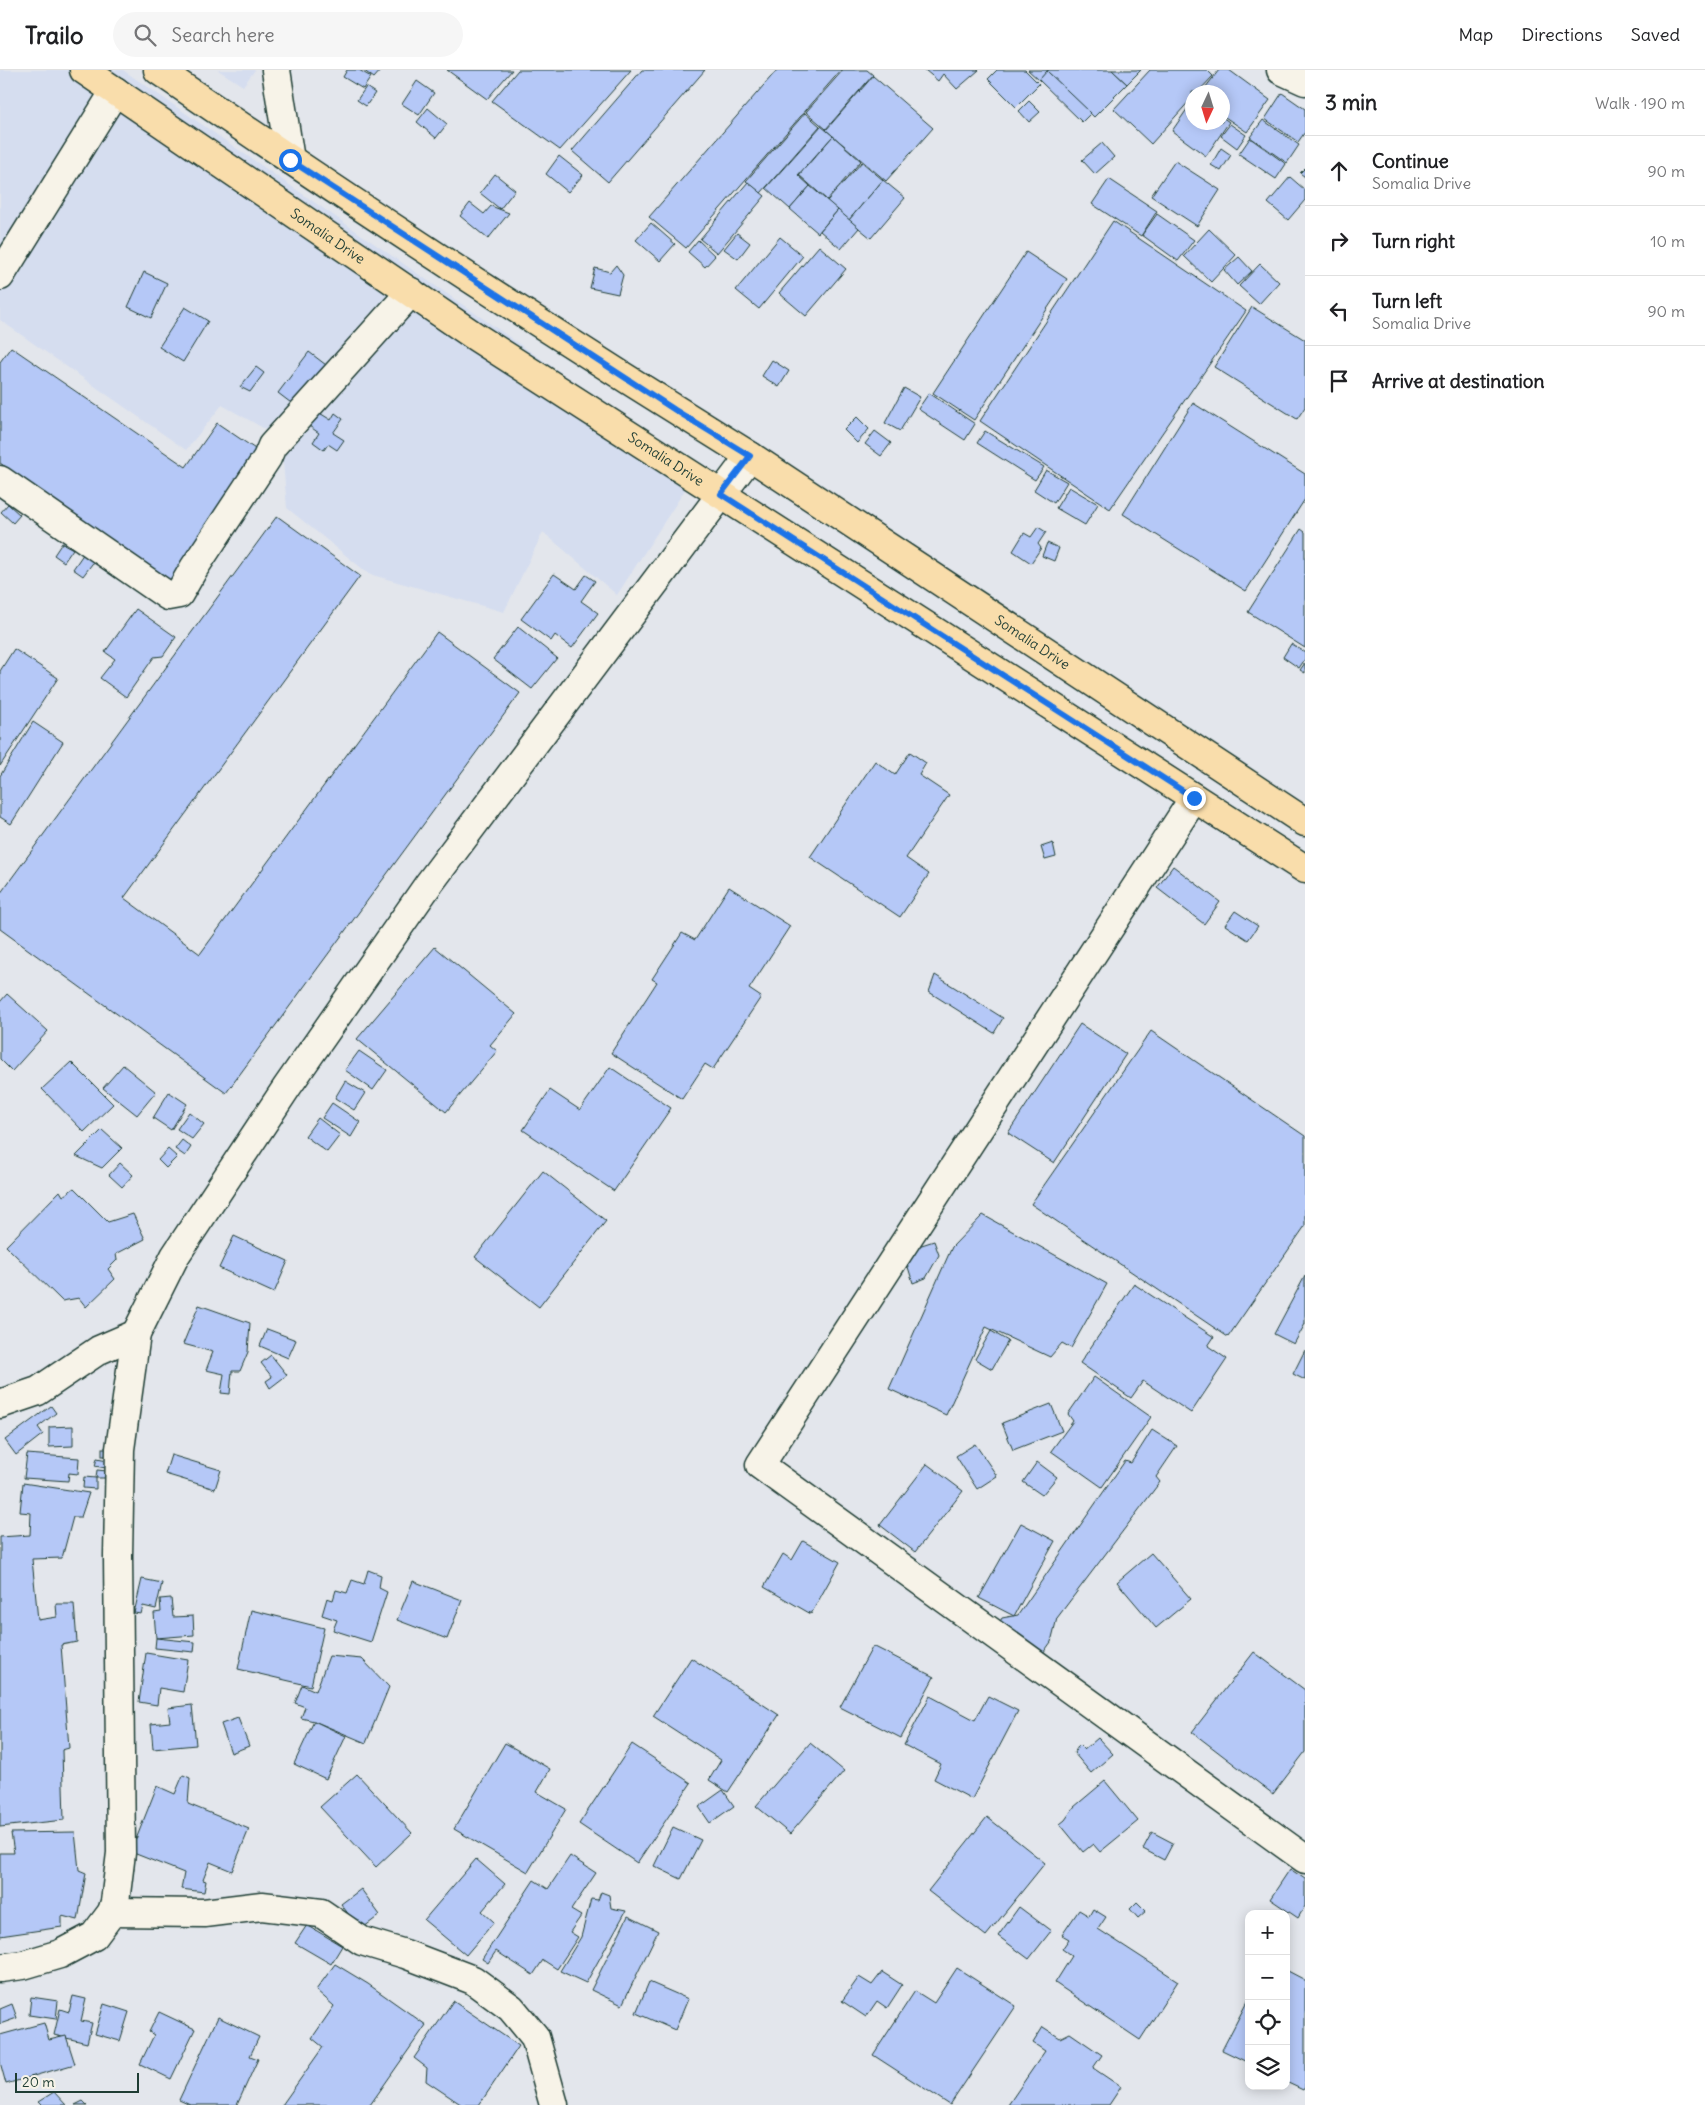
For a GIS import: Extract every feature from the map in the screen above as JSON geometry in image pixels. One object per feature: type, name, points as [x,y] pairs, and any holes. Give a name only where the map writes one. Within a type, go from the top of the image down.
[{"type":"main road","name":"Somalia Drive","points":[[84,70],[476,337],[1305,869]]},
{"type":"main road","name":"Somalia Drive","points":[[158,70],[290,160],[666,404],[750,456],[1305,822]]},
{"type":"street","points":[[276,70],[290,160]]},
{"type":"street","points":[[1281,70],[1305,81]]},
{"type":"street","points":[[0,276],[115,91]]},
{"type":"street","points":[[0,480],[168,596],[179,594],[194,568],[267,458],[272,446],[411,292]]},
{"type":"street","points":[[0,1968],[23,1965],[60,1954],[94,1936],[112,1912],[121,1853],[118,1556],[120,1449],[136,1334],[175,1256],[292,1079],[428,885],[750,456]]},
{"type":"street","points":[[1194,798],[760,1465],[1305,1859]]},
{"type":"street","points":[[0,1404],[38,1391],[99,1350],[136,1334]]},
{"type":"street","points":[[112,1912],[204,1913],[262,1906],[321,1913],[362,1941],[405,1954],[473,1980],[512,2008],[535,2037],[554,2105]]},
{"type":"shaded area","points":[[0,70],[123,70],[699,468],[617,595],[543,532],[504,612],[369,574],[287,508],[281,438],[222,405],[186,450],[0,320]]},
{"type":"shaded area","points":[[218,70],[255,70],[243,86]]},
{"type":"building","points":[[347,70],[359,70],[371,77],[363,89],[343,77]]},
{"type":"building","points":[[363,70],[381,70],[374,78]]},
{"type":"building","points":[[447,70],[512,70],[487,99]]},
{"type":"building","points":[[518,70],[631,70],[560,150],[492,101]]},
{"type":"building","points":[[642,70],[705,70],[608,182],[572,151]]},
{"type":"building","points":[[777,70],[841,70],[686,248],[649,217]]},
{"type":"building","points":[[843,70],[867,70],[873,75],[826,129],[806,112]]},
{"type":"building","points":[[925,70],[979,70],[957,89],[943,74],[938,81]]},
{"type":"building","points":[[997,70],[1025,70],[1039,84],[1016,107],[988,79]]},
{"type":"building","points":[[1028,70],[1049,70],[1039,80]]},
{"type":"building","points":[[1112,70],[1127,84],[1094,117],[1047,71]]},
{"type":"building","points":[[1112,70],[1141,70],[1127,84]]},
{"type":"building","points":[[1150,70],[1207,70],[1213,76],[1205,85],[1185,85],[1185,106],[1151,144],[1114,109]]},
{"type":"building","points":[[1219,70],[1229,70],[1270,100],[1247,132],[1230,120],[1230,85],[1207,85]]},
{"type":"building","points":[[1047,71],[1091,113],[1082,122],[1039,80]]},
{"type":"building","points":[[873,76],[933,128],[886,181],[826,130]]},
{"type":"building","points":[[417,81],[434,93],[419,115],[402,104]]},
{"type":"building","points":[[366,87],[375,93],[366,106],[357,100]]},
{"type":"building","points":[[1282,93],[1305,109],[1305,132],[1298,142],[1265,119]]},
{"type":"building","points":[[1029,101],[1040,112],[1029,122],[1019,111]]},
{"type":"building","points":[[428,108],[447,124],[436,138],[417,122]]},
{"type":"building","points":[[1185,112],[1185,130],[1224,130],[1206,156],[1172,131]]},
{"type":"building","points":[[805,113],[820,126],[761,193],[746,181]]},
{"type":"building","points":[[1263,120],[1299,145],[1287,163],[1250,137]]},
{"type":"building","points":[[1230,124],[1246,135],[1237,148],[1221,136],[1226,130],[1230,130]]},
{"type":"building","points":[[821,126],[833,136],[798,175],[810,186],[790,209],[766,188]]},
{"type":"building","points":[[833,136],[861,161],[827,200],[799,175]]},
{"type":"building","points":[[1250,138],[1286,164],[1276,179],[1239,154]]},
{"type":"building","points":[[1102,143],[1114,157],[1095,174],[1082,160]]},
{"type":"building","points":[[1221,148],[1231,155],[1221,171],[1211,165]]},
{"type":"building","points":[[559,156],[583,175],[568,192],[546,174]]},
{"type":"building","points":[[1175,161],[1220,190],[1197,226],[1151,196]]},
{"type":"building","points":[[862,162],[883,180],[849,220],[827,201]]},
{"type":"building","points":[[1305,168],[1305,177],[1300,173]]},
{"type":"building","points":[[495,174],[515,190],[500,209],[480,193]]},
{"type":"building","points":[[1290,177],[1305,190],[1305,200],[1288,220],[1268,203]]},
{"type":"building","points":[[1109,179],[1157,211],[1141,236],[1092,204]]},
{"type":"building","points":[[883,180],[905,198],[871,238],[849,220]]},
{"type":"building","points":[[748,182],[765,196],[717,253],[700,239]]},
{"type":"building","points":[[810,186],[838,210],[818,233],[790,209]]},
{"type":"building","points":[[470,203],[484,214],[491,206],[509,213],[488,239],[460,216]]},
{"type":"building","points":[[838,210],[859,228],[841,249],[820,231]]},
{"type":"building","points":[[1157,214],[1194,240],[1178,261],[1142,235]]},
{"type":"building","points":[[1113,221],[1246,311],[1110,509],[980,421]]},
{"type":"building","points":[[651,223],[675,244],[660,261],[636,240]]},
{"type":"building","points":[[1209,229],[1236,255],[1211,282],[1184,256]]},
{"type":"building","points":[[737,233],[750,243],[738,259],[724,249]]},
{"type":"building","points":[[780,237],[803,256],[759,309],[736,290]]},
{"type":"building","points":[[698,240],[715,256],[705,267],[688,252]]},
{"type":"building","points":[[819,246],[846,269],[806,316],[779,293]]},
{"type":"building","points":[[1026,252],[1067,279],[974,420],[933,393]]},
{"type":"building","points":[[1239,257],[1252,271],[1237,285],[1224,270]]},
{"type":"building","points":[[1260,264],[1279,282],[1259,304],[1239,286]]},
{"type":"building","points":[[616,265],[623,275],[618,294],[590,288],[595,268],[610,272]]},
{"type":"building","points":[[144,272],[167,283],[151,318],[128,307]]},
{"type":"building","points":[[185,307],[208,321],[183,362],[159,347]]},
{"type":"building","points":[[1252,307],[1305,340],[1305,407],[1297,419],[1214,367]]},
{"type":"building","points":[[11,347],[186,467],[217,423],[264,455],[174,583],[0,463],[0,362]]},
{"type":"building","points":[[309,352],[330,368],[299,409],[278,393]]},
{"type":"building","points":[[772,360],[789,371],[779,387],[762,376]]},
{"type":"building","points":[[256,367],[264,373],[250,392],[240,387]]},
{"type":"building","points":[[904,388],[920,397],[900,431],[885,423]]},
{"type":"building","points":[[929,393],[975,424],[965,440],[918,409]]},
{"type":"building","points":[[1193,403],[1305,474],[1305,499],[1246,591],[1123,514]]},
{"type":"building","points":[[318,412],[331,420],[335,413],[343,419],[333,433],[344,440],[337,450],[328,444],[324,450],[313,442],[319,433],[309,426]]},
{"type":"building","points":[[857,417],[869,429],[857,443],[844,430]]},
{"type":"building","points":[[875,431],[891,443],[881,456],[865,444]]},
{"type":"building","points":[[985,431],[1044,467],[1035,480],[977,443]]},
{"type":"building","points":[[1046,470],[1067,482],[1054,503],[1034,490]]},
{"type":"building","points":[[1069,487],[1098,504],[1085,525],[1056,508]]},
{"type":"building","points":[[8,504],[20,515],[13,523],[1,512]]},
{"type":"building","points":[[277,516],[360,576],[124,898],[200,954],[437,632],[520,693],[226,1093],[0,929],[0,894]]},
{"type":"building","points":[[1038,527],[1046,532],[1038,544],[1041,548],[1031,563],[1013,551],[1024,533],[1031,537]]},
{"type":"building","points":[[1301,529],[1305,532],[1305,648],[1248,612]]},
{"type":"building","points":[[62,543],[73,549],[64,562],[54,555]]},
{"type":"building","points":[[1047,543],[1059,548],[1054,561],[1042,556]]},
{"type":"building","points":[[84,553],[95,560],[83,576],[73,569]]},
{"type":"building","points":[[554,574],[576,589],[586,575],[595,581],[581,601],[598,613],[572,648],[555,635],[551,641],[521,619]]},
{"type":"building","points":[[136,609],[176,637],[163,656],[154,657],[126,697],[100,678],[115,659],[105,652]]},
{"type":"building","points":[[518,627],[557,658],[532,689],[493,659]]},
{"type":"building","points":[[1291,644],[1305,652],[1305,659],[1299,668],[1283,657]]},
{"type":"building","points":[[14,649],[58,678],[0,766],[0,671]]},
{"type":"building","points":[[1305,663],[1305,673],[1300,670]]},
{"type":"building","points":[[33,722],[63,742],[11,824],[0,817],[0,776]]},
{"type":"building","points":[[910,752],[926,763],[919,775],[949,795],[906,858],[929,874],[900,917],[810,857],[875,761],[895,775]]},
{"type":"building","points":[[1053,843],[1056,857],[1045,860],[1041,847]]},
{"type":"building","points":[[1173,866],[1220,902],[1204,924],[1157,888]]},
{"type":"building","points":[[729,887],[790,926],[749,989],[761,997],[713,1069],[705,1064],[682,1099],[611,1053],[657,982],[652,979],[682,933],[695,940]]},
{"type":"building","points":[[1235,911],[1258,926],[1248,940],[1225,925]]},
{"type":"building","points":[[435,947],[516,1014],[490,1045],[497,1051],[446,1112],[357,1039]]},
{"type":"building","points":[[935,975],[1003,1018],[994,1033],[929,992]]},
{"type":"building","points":[[7,994],[48,1031],[12,1071],[0,1059],[0,1002]]},
{"type":"building","points":[[1080,1024],[1126,1054],[1054,1163],[1008,1133]]},
{"type":"building","points":[[1151,1031],[1305,1136],[1305,1226],[1228,1337],[1031,1204]]},
{"type":"building","points":[[359,1051],[387,1070],[373,1090],[345,1070]]},
{"type":"building","points":[[71,1062],[113,1104],[84,1132],[42,1089]]},
{"type":"building","points":[[123,1065],[156,1092],[137,1115],[103,1088]]},
{"type":"building","points":[[610,1067],[671,1108],[614,1191],[523,1130],[550,1090],[580,1110]]},
{"type":"building","points":[[345,1081],[365,1093],[354,1110],[335,1098]]},
{"type":"building","points":[[169,1092],[187,1104],[171,1130],[153,1118]]},
{"type":"building","points":[[332,1103],[360,1122],[351,1137],[322,1118]]},
{"type":"building","points":[[189,1112],[204,1124],[192,1139],[177,1129]]},
{"type":"building","points":[[318,1118],[340,1135],[327,1152],[305,1136]]},
{"type":"building","points":[[102,1130],[122,1148],[102,1168],[76,1156]]},
{"type":"building","points":[[182,1140],[191,1147],[185,1156],[175,1149]]},
{"type":"building","points":[[168,1149],[177,1157],[166,1168],[158,1160]]},
{"type":"building","points":[[120,1163],[133,1175],[122,1187],[109,1175]]},
{"type":"building","points":[[543,1171],[606,1221],[539,1307],[475,1257]]},
{"type":"building","points":[[74,1188],[108,1222],[133,1214],[145,1239],[116,1254],[117,1260],[108,1269],[115,1279],[86,1307],[79,1298],[62,1301],[6,1246],[60,1191],[63,1196]]},
{"type":"building","points":[[983,1215],[1107,1284],[1071,1348],[1062,1343],[1050,1357],[986,1327],[946,1415],[889,1389],[952,1247]]},
{"type":"building","points":[[234,1236],[288,1261],[274,1293],[219,1268]]},
{"type":"building","points":[[934,1241],[939,1255],[926,1278],[913,1283],[903,1251]]},
{"type":"building","points":[[1305,1276],[1305,1324],[1294,1344],[1274,1334]]},
{"type":"building","points":[[1134,1284],[1214,1337],[1208,1346],[1227,1359],[1191,1413],[1143,1381],[1131,1398],[1080,1363]]},
{"type":"building","points":[[199,1305],[250,1323],[248,1352],[240,1371],[232,1371],[230,1394],[221,1393],[224,1374],[206,1370],[213,1352],[183,1344]]},
{"type":"building","points":[[267,1329],[296,1340],[288,1358],[260,1346]]},
{"type":"building","points":[[991,1331],[1008,1341],[992,1369],[975,1359]]},
{"type":"building","points":[[1305,1350],[1305,1380],[1293,1374]]},
{"type":"building","points":[[271,1355],[287,1375],[270,1388],[266,1381],[272,1377],[261,1363]]},
{"type":"building","points":[[1094,1377],[1151,1417],[1102,1487],[1051,1451],[1073,1421],[1068,1414]]},
{"type":"building","points":[[1051,1404],[1062,1431],[1013,1450],[1002,1423]]},
{"type":"building","points":[[51,1406],[56,1413],[38,1427],[43,1434],[16,1455],[5,1440]]},
{"type":"building","points":[[73,1426],[73,1446],[49,1447],[49,1427]]},
{"type":"building","points":[[1152,1430],[1177,1446],[1156,1477],[1160,1482],[1057,1618],[1051,1642],[1038,1660],[994,1631],[1002,1618],[1018,1615],[1125,1461],[1131,1463]]},
{"type":"building","points":[[975,1444],[997,1476],[977,1489],[956,1456]]},
{"type":"building","points":[[102,1448],[110,1448],[110,1456],[102,1456]]},
{"type":"building","points":[[27,1454],[79,1458],[78,1474],[69,1473],[68,1481],[24,1478]]},
{"type":"building","points":[[171,1455],[221,1470],[215,1489],[165,1474]]},
{"type":"building","points":[[97,1458],[113,1461],[111,1469],[95,1466]]},
{"type":"building","points":[[1037,1462],[1057,1477],[1042,1495],[1023,1482]]},
{"type":"building","points":[[927,1464],[963,1491],[915,1552],[880,1525]]},
{"type":"building","points":[[97,1470],[107,1471],[106,1478],[96,1478]]},
{"type":"building","points":[[84,1477],[96,1478],[96,1489],[83,1488]]},
{"type":"building","points":[[23,1483],[89,1493],[81,1517],[73,1517],[62,1558],[32,1559],[38,1620],[57,1617],[56,1604],[74,1604],[77,1642],[61,1645],[69,1748],[62,1750],[64,1820],[0,1827],[0,1537],[30,1535],[31,1513],[20,1512]]},
{"type":"building","points":[[1021,1523],[1055,1541],[1014,1616],[979,1598]]},
{"type":"building","points":[[803,1541],[840,1562],[811,1614],[764,1587],[783,1554],[792,1560]]},
{"type":"building","points":[[1151,1553],[1191,1599],[1156,1628],[1117,1582]]},
{"type":"building","points":[[368,1570],[381,1575],[379,1588],[387,1592],[371,1642],[333,1630],[337,1620],[322,1615],[327,1598],[333,1600],[336,1590],[347,1593],[352,1580],[364,1584]]},
{"type":"building","points":[[142,1579],[162,1583],[156,1609],[143,1606],[141,1614],[134,1613]]},
{"type":"building","points":[[413,1581],[462,1600],[447,1639],[397,1620]]},
{"type":"building","points":[[171,1598],[173,1617],[193,1616],[194,1635],[156,1638],[154,1613],[161,1612],[160,1599]]},
{"type":"building","points":[[251,1610],[324,1628],[311,1686],[238,1669]]},
{"type":"building","points":[[156,1638],[195,1642],[194,1652],[155,1648]]},
{"type":"building","points":[[873,1646],[934,1677],[901,1738],[840,1707]]},
{"type":"building","points":[[1254,1652],[1305,1690],[1305,1752],[1273,1794],[1192,1732]]},
{"type":"building","points":[[146,1653],[188,1660],[183,1692],[159,1688],[157,1705],[139,1702]]},
{"type":"building","points":[[329,1656],[362,1659],[389,1687],[366,1743],[314,1721],[301,1718],[305,1707],[295,1703],[302,1685],[316,1691]]},
{"type":"building","points":[[691,1658],[779,1715],[728,1792],[709,1780],[721,1760],[653,1716]]},
{"type":"building","points":[[930,1696],[975,1720],[988,1696],[1018,1711],[972,1799],[934,1779],[941,1764],[904,1745]]},
{"type":"building","points":[[192,1705],[196,1745],[153,1749],[151,1724],[170,1722],[168,1708]]},
{"type":"building","points":[[238,1718],[249,1746],[231,1753],[221,1724]]},
{"type":"building","points":[[314,1721],[346,1736],[326,1779],[294,1764]]},
{"type":"building","points":[[1098,1738],[1113,1754],[1091,1773],[1074,1753],[1079,1745],[1084,1750]]},
{"type":"building","points":[[505,1743],[550,1769],[537,1792],[566,1809],[528,1872],[454,1829]]},
{"type":"building","points":[[810,1743],[844,1771],[790,1834],[756,1806]]},
{"type":"building","points":[[632,1744],[691,1783],[637,1863],[579,1824]]},
{"type":"building","points":[[357,1774],[412,1833],[376,1867],[320,1807]]},
{"type":"building","points":[[183,1775],[190,1778],[188,1804],[249,1829],[232,1871],[210,1862],[203,1880],[206,1881],[204,1892],[181,1889],[184,1873],[131,1852],[157,1786],[175,1794]]},
{"type":"building","points":[[1105,1781],[1138,1821],[1100,1852],[1093,1844],[1083,1852],[1060,1824],[1074,1807]]},
{"type":"building","points":[[723,1790],[734,1806],[710,1823],[699,1807]]},
{"type":"building","points":[[987,1817],[1045,1863],[986,1936],[928,1891]]},
{"type":"building","points":[[673,1827],[701,1840],[681,1879],[654,1866]]},
{"type":"building","points":[[75,1832],[79,1870],[86,1873],[78,1920],[62,1916],[62,1927],[0,1936],[0,1853],[14,1853],[11,1833]]},
{"type":"building","points":[[1152,1832],[1173,1843],[1164,1860],[1143,1849]]},
{"type":"building","points":[[570,1856],[596,1873],[571,1910],[581,1916],[570,1932],[578,1937],[557,1969],[543,1960],[533,1975],[496,1951],[488,1963],[482,1959],[534,1880],[548,1889]]},
{"type":"building","points":[[476,1859],[505,1884],[482,1911],[494,1922],[466,1955],[424,1920]]},
{"type":"building","points":[[1290,1869],[1305,1879],[1305,1906],[1298,1918],[1290,1913],[1290,1910],[1286,1910],[1270,1899]]},
{"type":"building","points":[[361,1889],[380,1915],[360,1930],[341,1904]]},
{"type":"building","points":[[601,1892],[609,1895],[611,1908],[626,1911],[586,1983],[560,1971],[581,1937],[591,1899],[598,1900]]},
{"type":"building","points":[[1137,1902],[1146,1911],[1138,1918],[1130,1909]]},
{"type":"building","points":[[1019,1907],[1051,1931],[1029,1959],[998,1936]]},
{"type":"building","points":[[1093,1909],[1106,1917],[1098,1929],[1178,1981],[1140,2040],[1055,1983],[1072,1956],[1062,1949],[1069,1939],[1062,1935],[1079,1910],[1089,1916]]},
{"type":"building","points":[[628,1916],[658,1931],[622,2005],[591,1990]]},
{"type":"building","points":[[307,1925],[342,1946],[331,1964],[295,1943]]},
{"type":"building","points":[[335,1964],[368,1984],[426,2025],[370,2105],[282,2105],[323,2047],[312,2038],[334,2006],[316,1990]]},
{"type":"building","points":[[957,1968],[1016,2006],[950,2105],[873,2055],[915,1991],[934,2003]]},
{"type":"building","points":[[882,1972],[902,1985],[887,2008],[877,2001],[866,2017],[842,2001],[859,1977],[872,1985]]},
{"type":"building","points":[[1290,1972],[1305,1980],[1305,2087],[1303,2090],[1290,2084]]},
{"type":"building","points":[[649,1982],[688,1999],[675,2030],[636,2013]]},
{"type":"building","points":[[73,1996],[86,1999],[81,2021],[92,2023],[87,2043],[54,2035],[60,2009],[69,2012]]},
{"type":"building","points":[[31,1997],[58,2001],[56,2019],[29,2015]]},
{"type":"building","points":[[453,2001],[519,2046],[479,2105],[462,2105],[426,2081],[427,2068],[414,2058]]},
{"type":"building","points":[[12,2004],[17,2018],[0,2024],[0,2009]]},
{"type":"building","points":[[104,2004],[129,2012],[120,2041],[95,2034]]},
{"type":"building","points":[[1245,2006],[1245,2061],[1222,2050]]},
{"type":"building","points":[[159,2012],[195,2029],[171,2079],[140,2064],[154,2035],[149,2032]]},
{"type":"building","points":[[218,2017],[259,2037],[250,2056],[258,2059],[237,2105],[190,2105],[179,2100]]},
{"type":"building","points":[[44,2023],[49,2040],[66,2036],[75,2064],[6,2084],[0,2062],[0,2035]]},
{"type":"building","points":[[1043,2027],[1060,2038],[1070,2033],[1102,2055],[1093,2068],[1121,2087],[1109,2105],[1008,2105],[1045,2051],[1033,2043]]},
{"type":"building","points":[[54,2092],[66,2105],[41,2105],[38,2102]]},
{"type":"building","points":[[83,2101],[87,2105],[75,2105]]},
{"type":"route","points":[[290,160],[675,410],[750,456],[721,494],[1194,798]]}]
